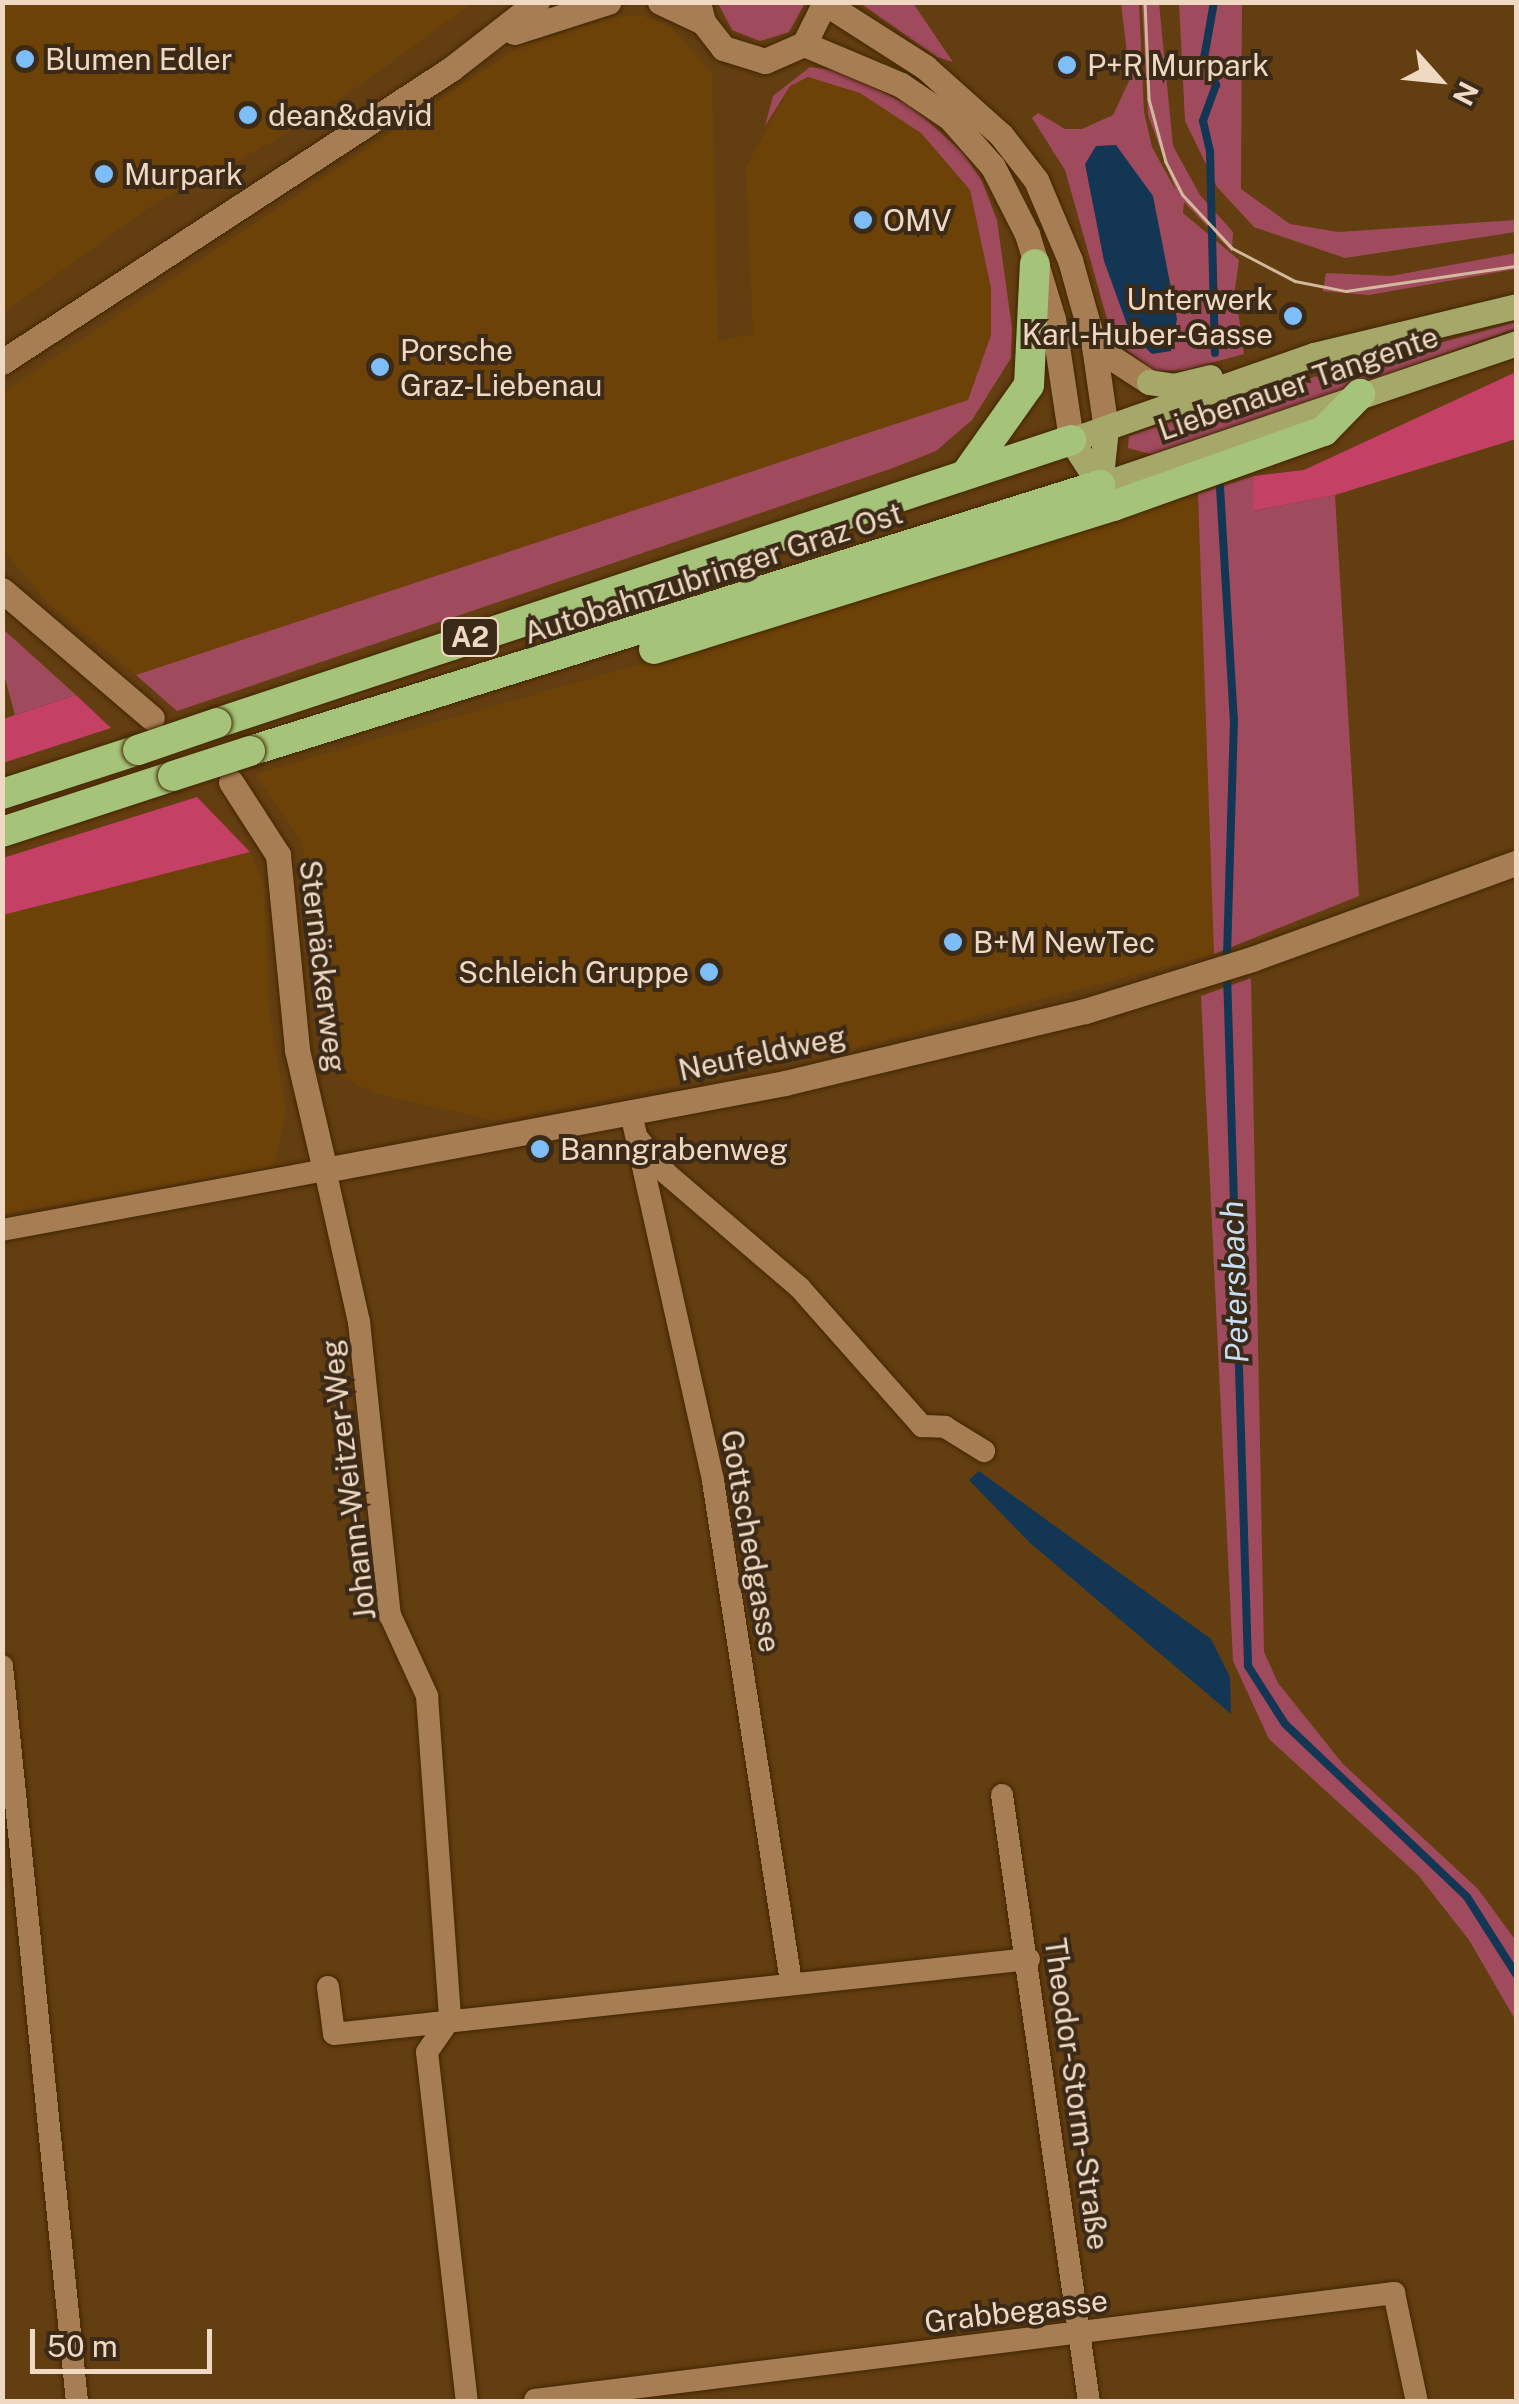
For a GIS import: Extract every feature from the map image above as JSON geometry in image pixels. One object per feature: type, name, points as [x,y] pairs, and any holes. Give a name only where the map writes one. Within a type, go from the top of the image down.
[{"type":"highway","points":[[966,474],[1029,385],[1035,264]]},
{"type":"highway","points":[[564,657],[598,665],[1113,506],[1324,432],[1360,394]]},
{"type":"highway","name":"Autobahnzubringer Graz Ost","points":[[2,794],[1071,440]]},
{"type":"highway","name":"Autobahnzubringer Graz Ost","points":[[2,832],[1100,485]]},
{"type":"main road","points":[[2,362],[490,42],[537,2]]},
{"type":"main road","points":[[490,42],[555,14],[608,2]]},
{"type":"main road","points":[[660,2],[700,12],[723,48],[750,60],[780,58],[804,44],[825,3],[925,67],[1012,150],[1053,214],[1094,346],[1106,430],[1100,485]]},
{"type":"main road","points":[[804,44],[902,84],[974,141],[1012,200],[1053,319],[1071,440],[1100,485]]},
{"type":"main road","name":"Liebenauer Tangente","points":[[1071,440],[1269,369],[1516,306]]},
{"type":"main road","name":"Liebenauer Tangente","points":[[1100,485],[1516,343]]},
{"type":"main road","points":[[1094,346],[1149,382],[1174,386],[1269,369]]},
{"type":"main road","points":[[2,590],[152,718]]},
{"type":"main road","name":"Sternäckerweg","points":[[232,782],[278,855],[297,1050],[325,1170]]},
{"type":"main road","name":"Neufeldweg","points":[[325,1170],[634,1125],[1201,976],[1516,864]]},
{"type":"street","points":[[634,1125],[667,1174],[800,1286],[922,1426],[945,1427],[984,1451]]},
{"type":"street","name":"Gottschedgasse","points":[[634,1125],[713,1481],[791,1982]]},
{"type":"street","name":"Neufeldweg","points":[[2,1230],[325,1170]]},
{"type":"street","name":"Johann-Weitzer-Weg","points":[[325,1170],[360,1322],[390,1615],[427,1696],[450,2019],[428,2052],[466,2402]]},
{"type":"street","points":[[2,1666],[77,2402]]},
{"type":"street","name":"Theodor-Storm-Straße","points":[[1002,1795],[1030,1959],[1089,2402]]},
{"type":"street","points":[[328,1987],[334,2034],[1030,1959]]},
{"type":"street","name":"Grabbegasse","points":[[536,2400],[1394,2292],[1417,2402]]},
{"type":"shaded area","name":"Murpark","points":[[3,2],[472,3],[355,89],[269,144],[157,202],[3,313]]},
{"type":"shaded area","points":[[718,2],[805,3],[789,32],[760,41],[732,30]]},
{"type":"shaded area","points":[[860,3],[913,3],[953,62],[937,57]]},
{"type":"shaded area","points":[[1121,3],[1139,3],[1144,112],[1152,147],[1176,191],[1148,115],[1142,3],[1159,3],[1173,146],[1200,195],[1233,232],[1232,252],[1184,202],[1183,213],[1239,260],[1235,289],[1244,354],[1185,370],[1155,371],[1113,340],[1065,170],[1032,118],[1038,113],[1065,129],[1082,129],[1113,115],[1130,79]]},
{"type":"shaded area","points":[[1179,3],[1242,3],[1241,189],[1290,224],[1338,232],[1516,220],[1516,232],[1345,258],[1254,227],[1217,187],[1185,121]]},
{"type":"shaded area","name":"Porsche Graz-Liebenau","points":[[641,15],[671,27],[712,73],[718,341],[753,334],[746,167],[790,86],[809,77],[860,93],[921,133],[970,190],[991,288],[991,335],[968,400],[136,675],[51,606],[3,550],[2,393],[520,46],[612,17]]},
{"type":"shaded area","points":[[810,67],[844,72],[912,107],[963,153],[982,181],[997,220],[1012,328],[1011,358],[972,420],[936,451],[893,468],[177,711],[136,675],[968,400],[991,335],[991,288],[970,190],[921,133],[860,93],[808,77],[790,86],[765,126],[773,96]]},
{"type":"shaded area","points":[[1516,253],[1516,269],[1369,295],[1323,291],[1326,273],[1391,276]]},
{"type":"shaded area","points":[[1516,322],[1516,328],[1174,451],[1150,454],[1128,448],[1129,436],[1271,389]]},
{"type":"shaded area","points":[[1516,372],[1516,439],[1335,495],[1253,511],[1254,476],[1304,470]]},
{"type":"shaded area","points":[[1254,476],[1254,511],[1335,495],[1359,896],[1214,954],[1198,494]]},
{"type":"shaded area","points":[[1198,494],[1214,954],[836,1053],[495,1121],[375,1093],[325,1069],[302,842],[255,774],[817,614]]},
{"type":"shaded area","points":[[3,629],[76,695],[15,715],[3,671]]},
{"type":"shaded area","points":[[76,695],[111,728],[3,763],[3,719]]},
{"type":"shaded area","points":[[197,797],[250,852],[3,915],[3,858]]},
{"type":"shaded area","points":[[250,852],[264,884],[269,1010],[286,1110],[274,1167],[3,1214],[3,915]]},
{"type":"shaded area","points":[[1251,978],[1264,1652],[1278,1683],[1343,1764],[1478,1889],[1516,1941],[1516,2021],[1469,1940],[1418,1875],[1269,1739],[1233,1661],[1201,996]]},
{"type":"water","points":[[1116,145],[1153,196],[1177,319],[1171,351],[1152,354],[1130,333],[1104,261],[1085,164],[1096,146]]},
{"type":"water","points":[[979,1471],[1211,1639],[1230,1677],[1231,1714],[1028,1541],[969,1480]]},
{"type":"waterway","name":"Petersbach","points":[[1214,2],[1204,58],[1216,85],[1203,121],[1210,152],[1215,353]]},
{"type":"waterway","name":"Petersbach","points":[[1220,487],[1234,720],[1227,959]]},
{"type":"waterway","name":"Petersbach","points":[[1227,973],[1248,1666],[1285,1724],[1467,1897],[1516,1974]]},
{"type":"tram line","points":[[1145,2],[1149,99],[1166,162],[1183,195],[1232,248],[1295,281],[1346,291],[1516,266]]},
{"type":"place","name":"Blumen Edler","points":[[25,59]]},
{"type":"place","name":"P+R Murpark","points":[[1067,65]]},
{"type":"place","name":"dean&david","points":[[248,115]]},
{"type":"place","name":"Murpark","points":[[104,174]]},
{"type":"place","name":"OMV","points":[[863,220]]},
{"type":"place","name":"Unterwerk Karl-Huber-Gasse","points":[[1293,316]]},
{"type":"place","name":"Porsche Graz-Liebenau","points":[[380,367]]},
{"type":"place","name":"B+M NewTec","points":[[953,942]]},
{"type":"place","name":"Schleich Gruppe","points":[[709,972]]},
{"type":"place","name":"Banngrabenweg","points":[[540,1149]]}]
